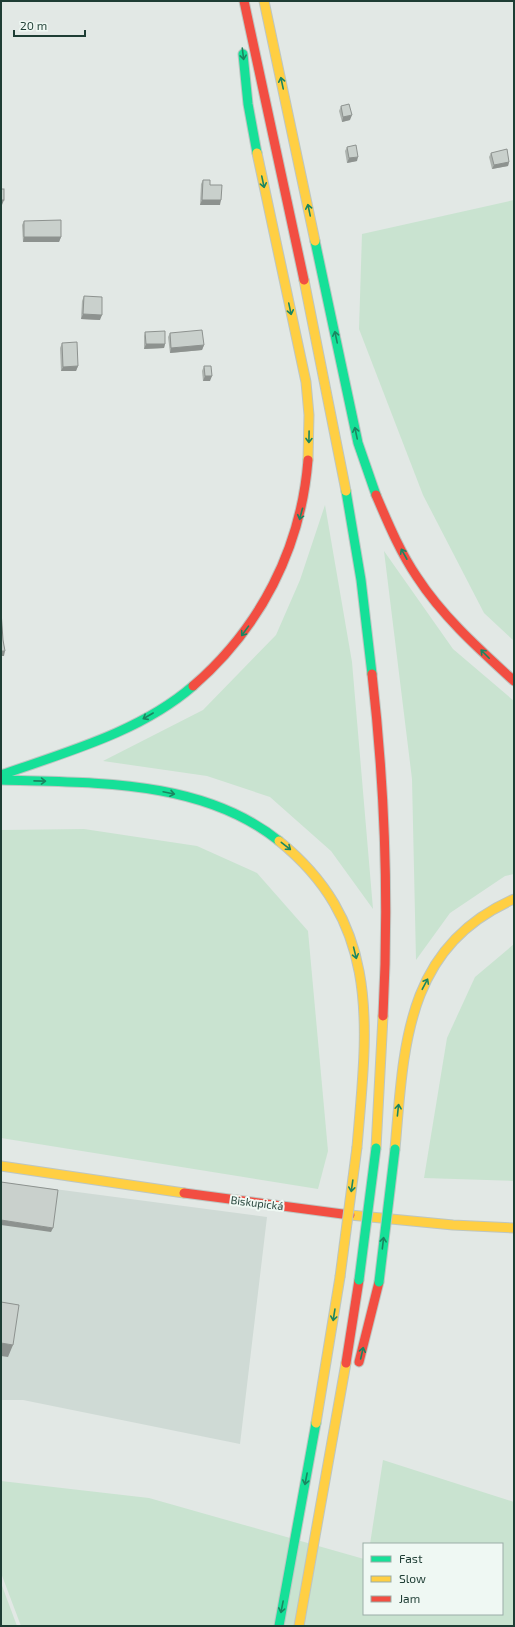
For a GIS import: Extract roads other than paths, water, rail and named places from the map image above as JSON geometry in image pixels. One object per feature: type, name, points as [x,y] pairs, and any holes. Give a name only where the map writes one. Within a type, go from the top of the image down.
[{"type":"main road","points":[[237,1],[240,24]]},
{"type":"main road","points":[[244,1],[317,341],[357,553],[371,663],[380,760],[386,853],[386,952],[383,1047],[376,1148],[336,1446]]},
{"type":"main road","points":[[264,1],[358,443],[373,489],[389,528],[413,571],[449,618],[514,681]]},
{"type":"main road","points":[[1,775],[69,751],[147,718],[193,687],[231,649],[263,606],[285,562],[301,514],[308,476],[309,429],[306,381],[250,118],[242,48]]},
{"type":"main road","points":[[1,780],[99,783],[143,788],[182,796],[220,807],[258,825],[290,848],[316,875],[337,906],[354,948],[361,979],[365,1020],[357,1147],[340,1277],[313,1441],[279,1626]]},
{"type":"main road","points":[[357,1371],[379,1282],[395,1149],[405,1044],[410,1020],[421,990],[435,964],[464,931],[495,907],[514,899]]},
{"type":"main road","name":"Biskupická","points":[[1,1166],[137,1187],[328,1212],[483,1227],[514,1228]]},
{"type":"main road","points":[[299,1626],[320,1512],[336,1446],[346,1416]]}]
